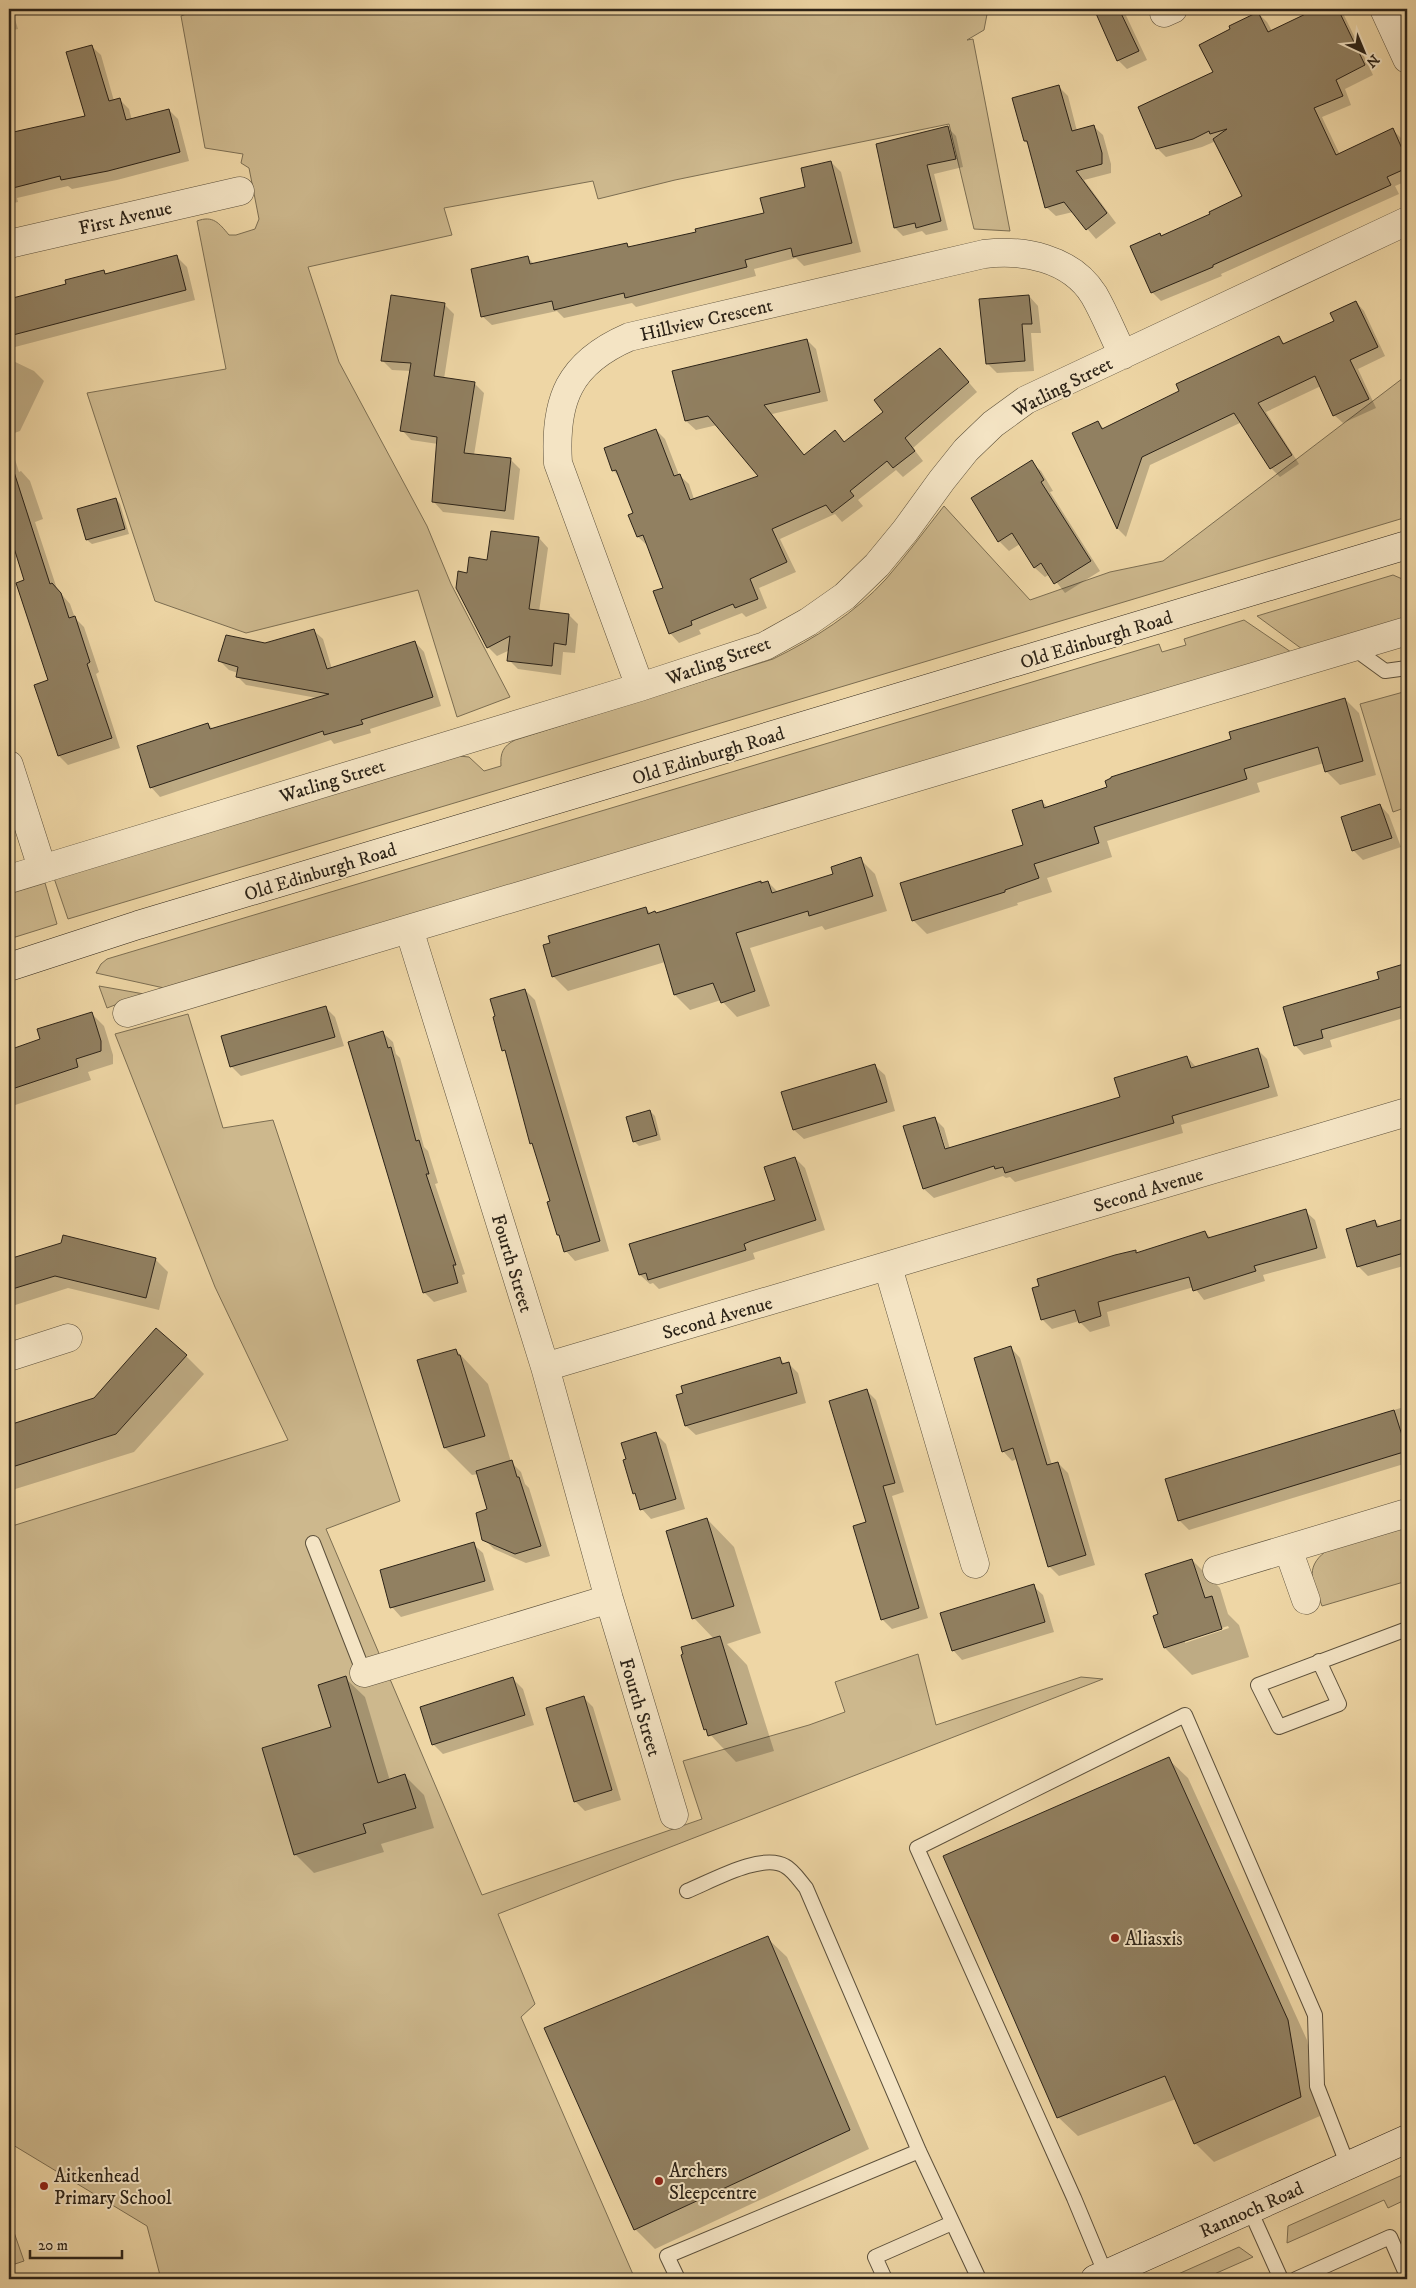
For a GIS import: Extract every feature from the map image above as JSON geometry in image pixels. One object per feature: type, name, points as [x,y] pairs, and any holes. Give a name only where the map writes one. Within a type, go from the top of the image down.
[{"type":"street","points":[[1384,9],[1407,59]]},
{"type":"street","name":"First Avenue","points":[[9,244],[240,191]]},
{"type":"street","name":"Watling Street","points":[[9,879],[640,687],[765,646],[808,622],[845,596],[877,565],[906,532],[942,480],[966,450],[993,424],[1026,400],[1407,221]]},
{"type":"street","name":"Hillview Crescent","points":[[640,687],[558,463],[556,433],[560,408],[571,384],[587,363],[606,347],[630,337],[984,254],[1021,252],[1040,256],[1076,275],[1093,294],[1123,355]]},
{"type":"street","name":"Old Edinburgh Road","points":[[9,967],[147,922],[1407,545]]},
{"type":"street","points":[[126,1013],[1407,631]]},
{"type":"street","points":[[9,765],[42,868]]},
{"type":"street","name":"Fourth Street","points":[[409,929],[545,1368],[609,1599],[674,1815]]},
{"type":"street","name":"Second Avenue","points":[[545,1368],[1407,1112]]},
{"type":"street","points":[[888,1267],[975,1564]]},
{"type":"street","points":[[9,1357],[68,1338]]},
{"type":"street","points":[[1217,1570],[1407,1513]]},
{"type":"street","points":[[1288,1549],[1306,1600]]},
{"type":"street","points":[[364,1673],[609,1599]]},
{"type":"street","name":"Rannoch Road","points":[[1100,2277],[1407,2139]]},
{"type":"lane","points":[[1352,647],[1385,671],[1407,668]]},
{"type":"lane","points":[[312,1543],[364,1673]]},
{"type":"lane","points":[[1319,1661],[1339,1704],[1280,1727],[1258,1685],[1319,1661],[1407,1629]]},
{"type":"lane","points":[[1100,2277],[1074,2198],[917,1848],[1185,1715],[1315,2014],[1317,2086],[1348,2166]]},
{"type":"lane","points":[[687,1891],[759,1862],[773,1861],[785,1866],[806,1888],[919,2151],[979,2279]]},
{"type":"lane","points":[[678,2279],[667,2256],[919,2151]]},
{"type":"lane","points":[[1250,2210],[1281,2279]]},
{"type":"lane","points":[[885,2279],[875,2258],[952,2224]]},
{"type":"lane","points":[[1296,2279],[1390,2237],[1407,2276]]},
{"type":"shaded area","points":[[199,9],[988,9],[984,30],[967,40],[973,39],[1010,231],[974,229],[949,124],[675,180],[598,199],[593,181],[444,208],[452,235],[308,267],[339,362],[427,526],[451,584],[510,697],[457,717],[418,590],[246,633],[155,601],[87,393],[226,369],[197,221],[207,219],[215,221],[229,235],[236,235],[255,229],[259,219],[249,168],[241,163],[243,154],[205,148],[181,16]]},
{"type":"shaded area","points":[[1407,375],[1407,517],[68,919],[54,878],[459,756],[469,757],[484,771],[501,766],[503,750],[515,740],[773,659],[819,634],[861,603],[886,579],[944,506],[1030,600],[1110,572],[1163,561]]},
{"type":"shaded area","points":[[1393,575],[1407,581],[1407,616],[1403,620],[1302,649],[1257,616]]},
{"type":"shaded area","points":[[1244,620],[1291,652],[164,988],[96,973],[101,964],[107,959],[1159,644],[1162,652],[1186,645],[1184,639]]},
{"type":"shaded area","points":[[1407,691],[1407,807],[1393,812],[1360,704]]},
{"type":"shaded area","points":[[45,883],[57,924],[9,939],[9,894]]},
{"type":"shaded area","points":[[99,986],[144,994],[107,1008]]},
{"type":"shaded area","points":[[188,1014],[223,1128],[273,1120],[400,1501],[326,1529],[482,1895],[702,1819],[683,1761],[809,1725],[845,1712],[835,1682],[918,1654],[936,1725],[1081,1677],[1103,1679],[498,1914],[535,2004],[521,2017],[635,2279],[161,2279],[147,2226],[13,2145],[9,2133],[9,1527],[288,1440],[215,1287],[115,1034]]},
{"type":"shaded area","points":[[1407,1526],[1407,1581],[1322,1606],[1312,1577],[1315,1564],[1326,1551]]},
{"type":"shaded area","points":[[1407,2173],[1407,2199],[1388,2208],[1384,2200],[1287,2243],[1288,2226]]},
{"type":"shaded area","points":[[9,2218],[24,2261],[9,2266]]},
{"type":"shaded area","points":[[1239,2247],[1253,2257],[1203,2279],[1167,2279]]},
{"type":"building","points":[[1094,9],[1119,9],[1139,51],[1117,61]]},
{"type":"building","points":[[1316,9],[1338,9],[1365,65],[1336,80],[1343,96],[1314,108],[1336,155],[1393,128],[1407,160],[1407,168],[1387,177],[1391,185],[1213,265],[1213,267],[1151,293],[1130,246],[1160,233],[1161,236],[1210,214],[1209,212],[1242,196],[1213,139],[1227,129],[1210,134],[1209,131],[1193,139],[1156,149],[1138,107],[1213,72],[1199,45],[1230,29],[1229,26],[1258,12],[1268,32]]},
{"type":"building","points":[[92,45],[109,101],[120,98],[126,120],[169,109],[180,152],[108,171],[61,180],[60,176],[9,189],[9,133],[85,116],[66,52]]},
{"type":"building","points":[[1059,85],[1072,131],[1094,125],[1102,153],[1102,164],[1076,171],[1107,213],[1086,230],[1064,202],[1045,208],[1027,141],[1024,141],[1012,98]]},
{"type":"building","points":[[948,126],[956,159],[927,165],[941,221],[916,228],[915,223],[894,228],[876,144]]},
{"type":"building","points":[[831,161],[852,243],[793,257],[791,248],[745,260],[747,267],[625,298],[624,293],[554,310],[552,301],[481,317],[471,269],[528,256],[530,264],[627,243],[628,247],[696,232],[695,229],[764,213],[760,198],[805,187],[801,168]]},
{"type":"building","points":[[177,255],[186,290],[9,336],[9,299],[66,284],[65,280],[104,270],[105,274]]},
{"type":"building","points":[[391,295],[445,303],[434,376],[475,382],[464,453],[511,458],[505,511],[432,502],[437,437],[400,431],[411,363],[381,361]]},
{"type":"building","points":[[1029,295],[1032,324],[1022,324],[1025,361],[986,364],[979,299]]},
{"type":"building","points":[[1356,301],[1378,347],[1350,360],[1369,399],[1333,416],[1315,376],[1258,403],[1292,455],[1270,469],[1234,413],[1142,457],[1117,529],[1072,433],[1098,421],[1102,429],[1179,391],[1176,384],[1279,336],[1283,344],[1334,321],[1330,313]]},
{"type":"building","points":[[807,339],[820,392],[764,405],[804,455],[835,430],[844,442],[883,412],[874,400],[940,348],[969,382],[905,438],[915,451],[893,468],[887,461],[850,491],[854,496],[832,513],[826,505],[772,529],[787,562],[750,579],[758,599],[735,608],[733,604],[691,621],[692,625],[669,634],[653,591],[663,588],[643,535],[637,537],[628,515],[633,513],[616,470],[612,471],[604,448],[656,429],[674,476],[680,474],[690,500],[758,476],[708,416],[685,421],[672,371]]},
{"type":"building","points":[[1032,460],[1044,480],[1041,482],[1091,561],[1054,584],[1041,563],[1034,568],[1012,533],[998,542],[971,498]]},
{"type":"building","points":[[14,472],[50,584],[52,583],[61,593],[69,618],[75,616],[90,662],[87,664],[112,738],[58,756],[34,685],[48,680],[16,583],[24,580],[9,532],[9,473]]},
{"type":"building","points":[[116,498],[125,529],[86,540],[77,509]]},
{"type":"building","points":[[491,531],[539,537],[529,609],[569,614],[566,645],[554,643],[552,666],[507,661],[510,636],[487,648],[456,588],[458,571],[467,573],[469,557],[487,560]]},
{"type":"building","points":[[314,629],[327,669],[415,641],[433,697],[361,720],[363,724],[324,735],[323,731],[150,788],[137,746],[208,723],[210,729],[329,694],[236,677],[238,667],[218,661],[226,635],[265,643]]},
{"type":"building","points":[[1345,698],[1363,761],[1325,772],[1318,747],[1244,769],[1247,779],[1094,827],[1099,843],[1034,864],[1039,878],[1005,890],[1005,892],[912,921],[900,883],[1023,845],[1012,810],[1042,800],[1044,808],[1107,787],[1105,781],[1111,777],[1231,739],[1229,732]]},
{"type":"building","points":[[1380,804],[1392,838],[1352,851],[1341,817]]},
{"type":"building","points":[[861,857],[873,896],[809,916],[808,911],[736,933],[755,991],[721,1003],[713,983],[674,995],[659,944],[552,977],[543,945],[550,943],[548,936],[646,907],[648,914],[655,911],[656,913],[761,881],[761,883],[768,881],[772,893],[833,874],[831,867]]},
{"type":"building","points":[[1407,963],[1407,1005],[1321,1030],[1323,1038],[1294,1046],[1283,1007],[1379,979],[1377,972]]},
{"type":"building","points":[[525,989],[600,1241],[564,1252],[547,1202],[550,1201],[532,1143],[530,1144],[505,1050],[502,1051],[490,999]]},
{"type":"building","points":[[326,1006],[335,1037],[230,1067],[221,1036]]},
{"type":"building","points":[[92,1012],[101,1041],[101,1051],[76,1059],[78,1067],[9,1090],[9,1050],[40,1039],[37,1029]]},
{"type":"building","points":[[383,1031],[388,1048],[391,1047],[416,1141],[419,1140],[429,1174],[426,1174],[456,1265],[453,1265],[458,1283],[423,1293],[348,1042]]},
{"type":"building","points":[[1258,1048],[1269,1087],[1172,1116],[1174,1123],[1005,1173],[1003,1167],[995,1169],[994,1166],[923,1189],[903,1126],[935,1117],[945,1149],[1120,1097],[1114,1078],[1187,1056],[1191,1068]]},
{"type":"building","points":[[875,1064],[887,1102],[793,1130],[781,1092]]},
{"type":"building","points":[[650,1110],[657,1135],[633,1142],[626,1117]]},
{"type":"building","points":[[795,1157],[816,1220],[751,1241],[744,1244],[746,1250],[727,1256],[648,1280],[646,1273],[639,1275],[629,1244],[775,1200],[764,1167]]},
{"type":"building","points":[[1306,1209],[1317,1248],[1254,1266],[1256,1271],[1193,1291],[1189,1277],[1098,1302],[1101,1316],[1079,1323],[1075,1310],[1041,1320],[1032,1288],[1039,1286],[1037,1279],[1115,1255],[1136,1250],[1136,1253],[1205,1231],[1208,1238]]},
{"type":"building","points":[[1407,1218],[1407,1252],[1357,1267],[1346,1229],[1375,1220],[1377,1227]]},
{"type":"building","points":[[63,1235],[156,1258],[146,1298],[55,1276],[9,1290],[9,1259],[61,1243]]},
{"type":"building","points":[[156,1328],[187,1355],[116,1434],[9,1468],[9,1425],[94,1398]]},
{"type":"building","points":[[1011,1346],[1047,1465],[1058,1462],[1086,1555],[1048,1567],[1013,1448],[1002,1452],[974,1358]]},
{"type":"building","points":[[456,1349],[458,1355],[460,1355],[485,1436],[444,1448],[417,1360]]},
{"type":"building","points":[[780,1357],[782,1364],[789,1362],[797,1393],[685,1426],[676,1395],[683,1393],[681,1386]]},
{"type":"building","points":[[867,1389],[895,1483],[883,1486],[919,1608],[881,1620],[853,1526],[866,1522],[829,1401]]},
{"type":"building","points":[[1394,1410],[1407,1451],[1178,1521],[1165,1479]]},
{"type":"building","points":[[656,1432],[676,1499],[640,1510],[623,1460],[626,1459],[621,1443]]},
{"type":"building","points":[[512,1460],[541,1546],[515,1554],[482,1540],[476,1513],[487,1509],[476,1471]]},
{"type":"building","points":[[707,1518],[734,1606],[692,1619],[666,1531]]},
{"type":"building","points":[[474,1542],[485,1581],[390,1608],[380,1570]]},
{"type":"building","points":[[1192,1559],[1205,1598],[1212,1596],[1222,1629],[1164,1648],[1153,1616],[1158,1614],[1145,1574]]},
{"type":"building","points":[[1034,1584],[1045,1622],[952,1651],[940,1613]]},
{"type":"building","points":[[720,1636],[747,1724],[708,1736],[706,1729],[704,1730],[690,1685],[681,1655],[683,1654],[681,1647]]},
{"type":"building","points":[[346,1676],[378,1783],[405,1774],[416,1808],[363,1824],[366,1833],[294,1855],[262,1748],[331,1727],[318,1685]]},
{"type":"building","points":[[513,1677],[525,1715],[432,1745],[420,1707]]},
{"type":"building","points":[[584,1696],[612,1790],[574,1802],[546,1708]]},
{"type":"building","name":"Aliasxis","points":[[1169,1757],[1288,2020],[1301,2097],[1194,2144],[1165,2076],[1057,2118],[943,1856]]},
{"type":"building","points":[[768,1936],[850,2130],[634,2230],[544,2028]]},
{"type":"place","name":"Aliasxis","points":[[1115,1938]]},
{"type":"place","name":"Archers Sleepcentre","points":[[659,2181]]},
{"type":"place","name":"Aitkenhead Primary School","points":[[44,2186]]}]
